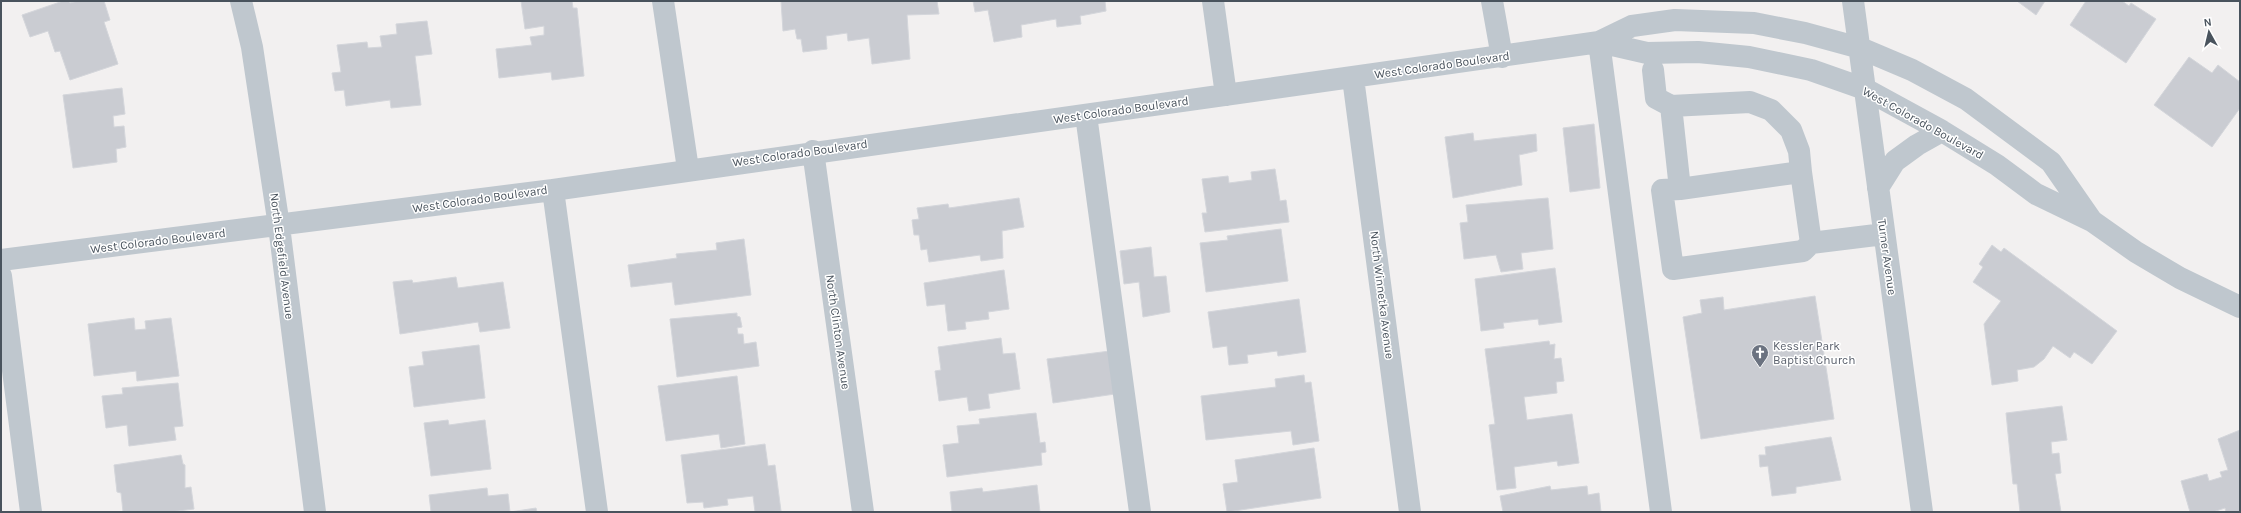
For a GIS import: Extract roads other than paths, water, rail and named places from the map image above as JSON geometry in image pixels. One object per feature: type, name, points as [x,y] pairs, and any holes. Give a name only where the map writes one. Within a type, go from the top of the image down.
[{"type":"street","name":"North Edgefield Avenue","points":[[241,1],[252,47],[279,226],[315,512]]},
{"type":"street","points":[[663,1],[688,169]]},
{"type":"street","points":[[1213,1],[1226,95]]},
{"type":"street","points":[[1492,1],[1502,57]]},
{"type":"street","name":"Turner Avenue","points":[[1853,1],[1922,512]]},
{"type":"street","name":"West Colorado Boulevard","points":[[1,260],[279,226],[553,190],[813,151],[1086,115],[1502,57],[1599,42],[1632,26],[1675,20],[1754,23],[1804,33],[1860,48],[1912,70],[1966,99],[2051,162],[2092,221]]},
{"type":"street","name":"West Colorado Boulevard","points":[[1599,42],[1647,53],[1698,52],[1749,57],[1811,70],[1865,89],[1942,131],[1997,165],[2036,194],[2092,221],[2136,252],[2240,307]]},
{"type":"street","points":[[1599,42],[1661,512]]},
{"type":"street","points":[[1654,70],[1656,98],[1671,106],[1750,102],[1771,110],[1791,130],[1799,151],[1811,243]]},
{"type":"street","name":"North Winnetka Avenue","points":[[1353,78],[1410,512]]},
{"type":"street","points":[[1671,106],[1680,189]]},
{"type":"street","points":[[1086,115],[1140,512]]},
{"type":"street","points":[[1878,188],[1895,161],[1917,145],[1942,131]]},
{"type":"street","name":"North Clinton Avenue","points":[[813,151],[863,512]]},
{"type":"street","points":[[1801,172],[1680,189],[1662,190],[1673,269],[1803,251],[1811,243],[1884,234]]},
{"type":"street","points":[[553,190],[597,512]]},
{"type":"street","points":[[1,276],[31,512]]},
{"type":"place","name":"Kessler Park Baptist Church","points":[[1760,368]]}]
